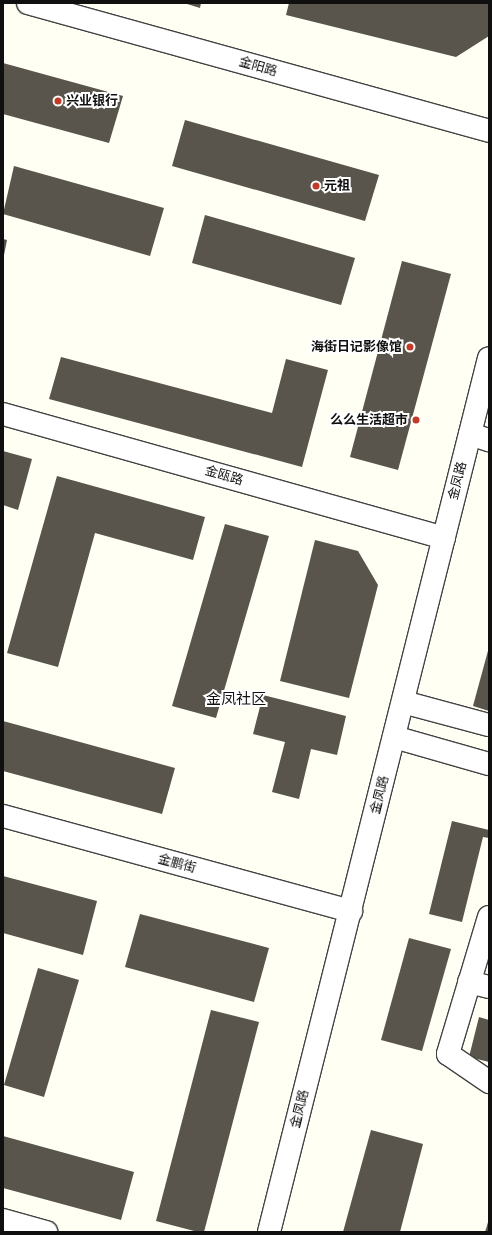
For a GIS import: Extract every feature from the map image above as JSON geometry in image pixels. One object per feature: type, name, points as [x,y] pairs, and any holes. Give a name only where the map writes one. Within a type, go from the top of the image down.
[{"type":"street","name":"金阳路","points":[[28,3],[489,131]]},
{"type":"street","name":"金凤路","points":[[269,1232],[444,538],[480,437],[489,358]]},
{"type":"street","name":"金瓯路","points":[[3,414],[444,538]]},
{"type":"street","points":[[403,702],[489,725]]},
{"type":"street","points":[[394,738],[489,764]]},
{"type":"street","name":"金鹏街","points":[[3,816],[351,911]]},
{"type":"street","points":[[489,917],[479,984],[448,1054],[489,1082]]},
{"type":"street","points":[[3,1220],[46,1232]]},
{"type":"building","points":[[184,3],[201,3],[200,8]]},
{"type":"building","points":[[289,3],[489,3],[489,36],[456,57],[286,15]]},
{"type":"building","points":[[3,63],[123,96],[109,143],[3,114]]},
{"type":"building","points":[[185,120],[379,175],[365,221],[172,166]]},
{"type":"building","points":[[14,166],[164,208],[150,256],[3,214]]},
{"type":"building","points":[[205,215],[355,258],[341,305],[192,263]]},
{"type":"building","points":[[3,239],[7,240],[4,255],[3,255]]},
{"type":"building","points":[[402,261],[451,274],[398,470],[350,457]]},
{"type":"building","points":[[61,357],[272,413],[286,359],[328,370],[302,467],[49,399]]},
{"type":"building","points":[[3,451],[32,459],[18,510],[3,505]]},
{"type":"building","points":[[57,476],[205,517],[193,560],[95,533],[58,667],[7,653]]},
{"type":"building","points":[[225,524],[269,536],[216,718],[172,706]]},
{"type":"building","points":[[315,540],[358,551],[378,585],[349,698],[280,681]]},
{"type":"building","points":[[489,647],[489,711],[473,706]]},
{"type":"building","points":[[263,695],[346,716],[337,755],[311,749],[299,799],[272,792],[285,742],[253,734]]},
{"type":"building","points":[[3,721],[175,768],[162,814],[3,771]]},
{"type":"building","points":[[452,821],[489,830],[489,838],[483,837],[462,922],[429,914]]},
{"type":"building","points":[[3,876],[97,901],[83,955],[3,933]]},
{"type":"building","points":[[140,914],[269,948],[254,1002],[125,967]]},
{"type":"building","points":[[409,938],[451,949],[422,1051],[381,1040]]},
{"type":"building","points":[[38,968],[79,980],[44,1097],[4,1085]]},
{"type":"building","points":[[211,1010],[259,1022],[204,1232],[198,1232],[156,1221]]},
{"type":"building","points":[[479,1017],[489,1020],[489,1062],[469,1057]]},
{"type":"building","points":[[371,1130],[423,1144],[400,1232],[343,1232]]},
{"type":"building","points":[[3,1136],[134,1172],[121,1220],[3,1188]]},
{"type":"building","points":[[489,1219],[489,1232],[485,1232]]},
{"type":"place","name":"兴业银行","points":[[58,101]]},
{"type":"place","name":"元祖","points":[[316,186]]},
{"type":"place","name":"海街日记影像馆","points":[[410,347]]},
{"type":"place","name":"么么生活超市","points":[[416,420]]},
{"type":"district","name":"金凤社区","points":[[236,699]]}]
